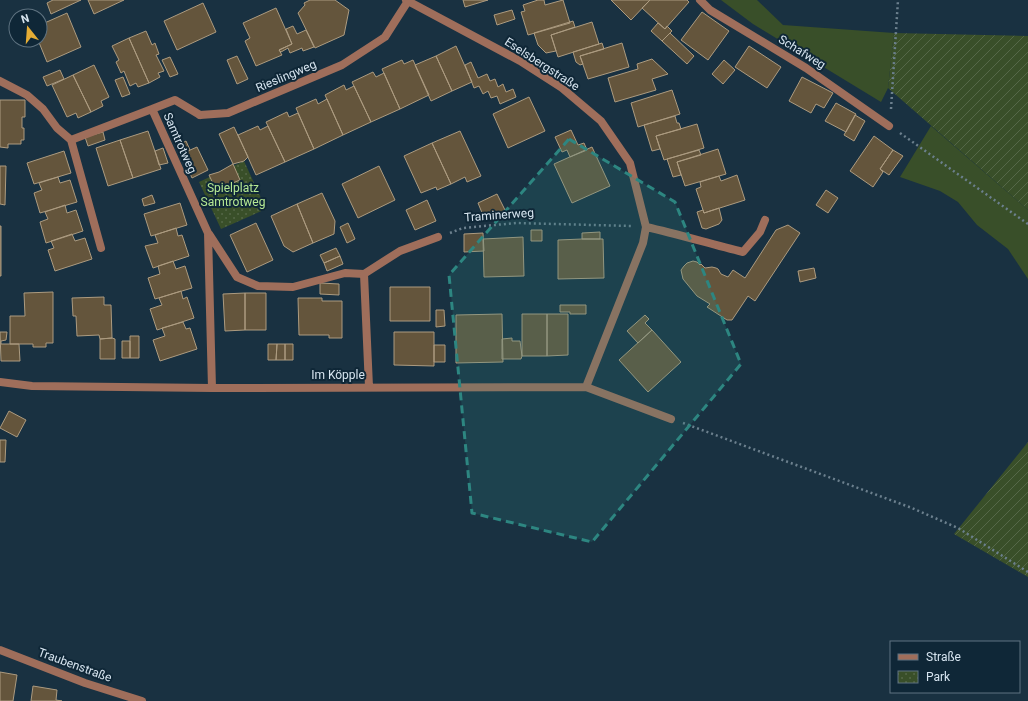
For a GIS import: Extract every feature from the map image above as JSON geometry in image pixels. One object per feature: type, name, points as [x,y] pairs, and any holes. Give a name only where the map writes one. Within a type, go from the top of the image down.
[{"type":"street","name":"Rieslingweg","points":[[152,109],[175,100],[200,115],[228,113],[342,65],[385,37],[407,0]]},
{"type":"street","name":"Eselsbergstraße","points":[[407,0],[520,61],[562,88],[601,121],[630,163],[646,226],[643,243],[586,387]]},
{"type":"street","name":"Schafweg","points":[[700,0],[710,10],[806,68],[889,126]]},
{"type":"street","points":[[0,81],[27,94],[43,109],[56,128],[71,140],[101,248]]},
{"type":"street","name":"Samtrotweg","points":[[71,140],[152,109],[208,233],[212,388]]},
{"type":"street","points":[[646,226],[743,252],[760,232],[765,220]]},
{"type":"street","points":[[208,233],[237,277],[258,286],[293,287],[345,273],[364,274],[400,251],[438,237]]},
{"type":"street","points":[[364,274],[369,387]]},
{"type":"street","name":"Im Köpple","points":[[0,382],[32,386],[212,388],[586,387],[671,419]]},
{"type":"street","name":"Traubenstraße","points":[[0,650],[85,683],[142,701]]},
{"type":"path","points":[[898,0],[889,126],[1028,224]]},
{"type":"path","name":"Traminerweg","points":[[438,237],[463,228],[516,223],[646,226]]},
{"type":"path","points":[[671,419],[912,508],[952,525],[1028,572]]},
{"type":"highlighted area","points":[[569,139],[675,202],[741,364],[592,542],[472,513],[449,275]]},
{"type":"green space","points":[[721,0],[757,0],[783,25],[894,33],[888,88],[881,102],[753,24]]},
{"type":"green space","points":[[894,33],[1028,36],[1028,210],[888,88]]},
{"type":"green space","points":[[931,126],[1028,210],[1028,279],[1008,249],[977,225],[958,202],[940,191],[900,177]]},
{"type":"green space","name":"Spielplatz Samtrotweg","points":[[244,161],[266,209],[221,229],[199,182]]},
{"type":"green space","points":[[1028,442],[1028,577],[954,534]]},
{"type":"building","points":[[53,0],[81,0],[51,14],[47,3]]},
{"type":"building","points":[[88,0],[124,0],[94,14]]},
{"type":"building","points":[[310,0],[335,0],[349,10],[344,35],[315,48],[298,13],[305,5],[304,3]]},
{"type":"building","points":[[463,0],[488,0],[465,7]]},
{"type":"building","points":[[538,0],[544,0],[545,5],[563,0],[570,23],[528,35],[521,12],[525,11],[523,5]]},
{"type":"building","points":[[611,0],[650,0],[631,20]]},
{"type":"building","points":[[650,0],[687,0],[689,2],[665,29],[642,8]]},
{"type":"building","points":[[203,3],[216,32],[177,50],[164,21]]},
{"type":"building","points":[[276,8],[292,44],[279,50],[282,55],[256,66],[245,41],[250,38],[243,23]]},
{"type":"building","points":[[512,10],[515,19],[497,25],[494,15]]},
{"type":"building","points":[[702,12],[729,31],[708,60],[681,40]]},
{"type":"building","points":[[67,13],[81,47],[47,62],[41,48],[48,48],[48,21]]},
{"type":"building","points":[[573,21],[575,27],[551,35],[556,51],[546,53],[538,45],[534,33]]},
{"type":"building","points":[[592,22],[599,44],[558,57],[551,35]]},
{"type":"building","points":[[658,23],[665,29],[667,26],[672,31],[662,41],[651,31]]},
{"type":"building","points":[[293,26],[297,34],[306,30],[314,47],[303,51],[302,48],[290,53],[288,48],[281,52],[279,50],[292,44],[286,29]]},
{"type":"building","points":[[146,31],[152,45],[155,43],[159,54],[156,55],[164,71],[158,73],[160,77],[149,83],[129,38]]},
{"type":"building","points":[[670,33],[694,56],[687,64],[662,41]]},
{"type":"building","points":[[129,38],[149,83],[138,87],[136,83],[130,86],[124,71],[121,73],[116,62],[119,60],[112,46]]},
{"type":"building","points":[[602,43],[604,49],[580,56],[583,64],[580,65],[576,62],[573,52]]},
{"type":"building","points":[[622,43],[629,67],[588,79],[580,56]]},
{"type":"building","points":[[456,46],[472,82],[452,91],[436,56]]},
{"type":"building","points":[[749,46],[781,67],[767,88],[735,67]]},
{"type":"building","points":[[237,56],[248,79],[237,84],[227,60]]},
{"type":"building","points":[[436,56],[452,91],[431,101],[415,65]]},
{"type":"building","points":[[170,57],[178,74],[170,77],[162,60]]},
{"type":"building","points":[[652,59],[668,74],[652,79],[656,90],[615,102],[608,78],[638,69],[637,64]]},
{"type":"building","points":[[402,60],[404,64],[413,60],[429,95],[400,109],[382,69]]},
{"type":"building","points":[[724,60],[735,70],[723,84],[712,74]]},
{"type":"building","points":[[471,62],[478,78],[487,74],[490,81],[495,79],[498,87],[503,84],[506,92],[513,89],[516,97],[500,104],[497,96],[491,98],[488,91],[483,94],[479,86],[474,88],[465,65]]},
{"type":"building","points":[[94,65],[109,97],[101,101],[103,106],[91,112],[73,75]]},
{"type":"building","points":[[60,70],[64,79],[47,86],[43,77]]},
{"type":"building","points":[[373,72],[376,77],[384,73],[400,109],[371,122],[352,82]]},
{"type":"building","points":[[73,75],[91,112],[78,118],[76,113],[67,117],[52,85]]},
{"type":"building","points":[[123,77],[130,94],[122,97],[115,80]]},
{"type":"building","points":[[802,77],[833,93],[824,108],[816,104],[811,113],[789,101]]},
{"type":"building","points":[[344,85],[346,90],[354,86],[371,122],[343,135],[325,95]]},
{"type":"building","points":[[672,90],[680,114],[638,127],[631,103]]},
{"type":"building","points":[[529,97],[545,131],[508,148],[493,114]]},
{"type":"building","points":[[316,99],[318,104],[327,99],[343,135],[314,149],[296,108]]},
{"type":"building","points":[[0,100],[25,100],[25,117],[22,117],[24,140],[21,140],[21,144],[8,144],[8,148],[0,147]]},
{"type":"building","points":[[836,103],[856,114],[846,132],[825,121]]},
{"type":"building","points":[[287,112],[289,117],[298,113],[314,149],[285,162],[266,122]]},
{"type":"building","points":[[855,115],[865,121],[854,141],[844,135]]},
{"type":"building","points":[[675,116],[681,129],[656,136],[660,149],[652,151],[644,125]]},
{"type":"building","points":[[697,124],[704,148],[664,160],[656,136]]},
{"type":"building","points":[[258,126],[260,130],[268,126],[285,162],[256,175],[238,135]]},
{"type":"building","points":[[234,127],[248,157],[244,161],[233,164],[219,134]]},
{"type":"building","points":[[571,130],[578,145],[584,143],[587,150],[570,157],[567,150],[562,152],[555,137]]},
{"type":"building","points":[[148,131],[161,169],[133,178],[120,140]]},
{"type":"building","points":[[460,131],[481,176],[467,182],[465,177],[451,184],[432,143]]},
{"type":"building","points":[[103,132],[105,140],[88,146],[85,137]]},
{"type":"building","points":[[874,136],[893,150],[880,169],[883,172],[873,187],[850,171]]},
{"type":"building","points":[[120,140],[133,178],[108,186],[96,148]]},
{"type":"building","points":[[186,141],[190,150],[183,153],[179,145]]},
{"type":"building","points":[[432,143],[451,184],[437,190],[436,187],[421,193],[404,156]]},
{"type":"building","points":[[197,147],[208,170],[192,178],[181,154]]},
{"type":"building","points":[[592,147],[610,186],[572,203],[554,164]]},
{"type":"building","points":[[163,148],[168,163],[159,165],[155,151]]},
{"type":"building","points":[[718,149],[726,174],[685,186],[677,162]]},
{"type":"building","points":[[699,150],[701,155],[677,162],[681,175],[673,177],[667,159]]},
{"type":"building","points":[[893,150],[903,156],[889,175],[880,169]]},
{"type":"building","points":[[64,151],[71,173],[34,184],[27,163]]},
{"type":"building","points":[[233,164],[240,180],[216,190],[209,175],[219,172]]},
{"type":"building","points":[[0,166],[6,166],[5,205],[0,204]]},
{"type":"building","points":[[379,166],[395,200],[358,218],[342,184]]},
{"type":"building","points":[[737,175],[745,200],[704,213],[696,189],[701,187],[700,182],[719,176],[721,181]]},
{"type":"building","points":[[58,177],[60,183],[70,180],[77,202],[40,213],[34,193],[42,190],[39,183]]},
{"type":"building","points":[[826,190],[838,198],[828,213],[816,205]]},
{"type":"building","points":[[322,193],[335,221],[334,234],[313,243],[297,204]]},
{"type":"building","points":[[497,194],[509,218],[485,220],[478,203]]},
{"type":"building","points":[[152,195],[155,203],[144,206],[142,199]]},
{"type":"building","points":[[427,200],[436,221],[415,230],[406,210]]},
{"type":"building","points":[[180,203],[187,225],[151,236],[144,214]]},
{"type":"building","points":[[297,204],[313,243],[293,252],[284,246],[271,216]]},
{"type":"building","points":[[65,205],[67,213],[76,210],[83,231],[46,243],[40,222],[48,219],[45,212]]},
{"type":"building","points":[[719,208],[722,220],[719,224],[706,229],[702,228],[697,212],[703,210],[704,213]]},
{"type":"building","points":[[256,223],[273,260],[247,272],[230,235]]},
{"type":"building","points":[[348,223],[355,239],[347,243],[340,227]]},
{"type":"building","points":[[788,225],[800,233],[755,301],[748,296],[732,320],[727,320],[707,307],[710,304],[697,296],[683,279],[681,270],[687,263],[693,261],[700,265],[701,264],[705,268],[716,268],[721,274],[728,277],[733,270],[745,278],[776,230]]},
{"type":"building","points":[[1,226],[1,276],[0,276]]},
{"type":"building","points":[[176,228],[178,236],[182,235],[189,256],[153,268],[145,246],[158,243],[155,235]]},
{"type":"building","points":[[531,230],[542,230],[542,241],[531,241]]},
{"type":"building","points":[[600,232],[600,239],[582,239],[582,233]]},
{"type":"building","points":[[483,233],[484,251],[464,252],[464,234]]},
{"type":"building","points":[[72,234],[75,241],[85,238],[92,259],[55,271],[48,250],[54,248],[51,241]]},
{"type":"building","points":[[523,237],[524,276],[484,277],[483,239]]},
{"type":"building","points":[[603,239],[604,278],[558,279],[558,240]]},
{"type":"building","points":[[336,248],[340,256],[324,263],[320,255]]},
{"type":"building","points":[[340,256],[343,264],[327,271],[324,263]]},
{"type":"building","points":[[173,261],[176,269],[185,266],[192,288],[155,299],[148,278],[160,274],[158,266]]},
{"type":"building","points":[[814,268],[816,278],[800,282],[798,271]]},
{"type":"building","points":[[320,283],[339,284],[339,295],[320,294]]},
{"type":"building","points":[[390,287],[430,287],[430,321],[390,321]]},
{"type":"building","points":[[181,291],[183,299],[187,297],[194,318],[157,330],[150,309],[162,305],[159,298]]},
{"type":"building","points":[[53,292],[53,343],[46,343],[46,347],[33,347],[33,344],[10,344],[10,316],[25,316],[24,293]]},
{"type":"building","points":[[245,293],[245,330],[225,331],[223,294]]},
{"type":"building","points":[[245,293],[266,293],[266,330],[245,330]]},
{"type":"building","points":[[104,297],[104,305],[111,305],[112,338],[100,339],[99,335],[77,336],[76,316],[73,316],[72,298]]},
{"type":"building","points":[[298,298],[322,298],[322,301],[342,301],[342,338],[329,338],[329,335],[299,335]]},
{"type":"building","points":[[560,305],[586,305],[586,314],[570,314],[570,312],[560,312]]},
{"type":"building","points":[[436,310],[444,310],[445,326],[436,327]]},
{"type":"building","points":[[502,314],[503,362],[456,363],[456,315]]},
{"type":"building","points":[[522,314],[547,314],[547,356],[522,356]]},
{"type":"building","points":[[547,314],[568,314],[568,355],[547,356]]},
{"type":"building","points":[[645,315],[649,319],[645,323],[652,330],[638,343],[627,331]]},
{"type":"building","points":[[183,322],[186,329],[190,328],[197,349],[160,361],[153,340],[165,336],[162,328]]},
{"type":"building","points":[[652,330],[681,362],[648,392],[619,360]]},
{"type":"building","points":[[0,332],[7,332],[6,340],[1,341],[1,344],[19,344],[20,361],[1,361]]},
{"type":"building","points":[[394,332],[434,332],[434,366],[394,365]]},
{"type":"building","points":[[130,336],[139,336],[139,358],[130,358]]},
{"type":"building","points":[[512,338],[512,341],[520,341],[521,359],[502,359],[502,339]]},
{"type":"building","points":[[100,339],[115,339],[115,359],[100,359]]},
{"type":"building","points":[[122,341],[130,341],[130,358],[122,358]]},
{"type":"building","points":[[268,344],[277,344],[276,360],[268,360]]},
{"type":"building","points":[[277,344],[285,344],[285,360],[276,360]]},
{"type":"building","points":[[285,344],[293,344],[293,360],[285,360]]},
{"type":"building","points":[[434,345],[445,345],[445,362],[434,362]]},
{"type":"building","points":[[9,411],[26,420],[17,437],[0,428]]},
{"type":"building","points":[[0,440],[6,440],[5,462],[0,462]]},
{"type":"building","points":[[0,672],[17,675],[13,701],[0,701]]},
{"type":"building","points":[[33,686],[57,690],[56,700],[62,701],[31,701]]}]
